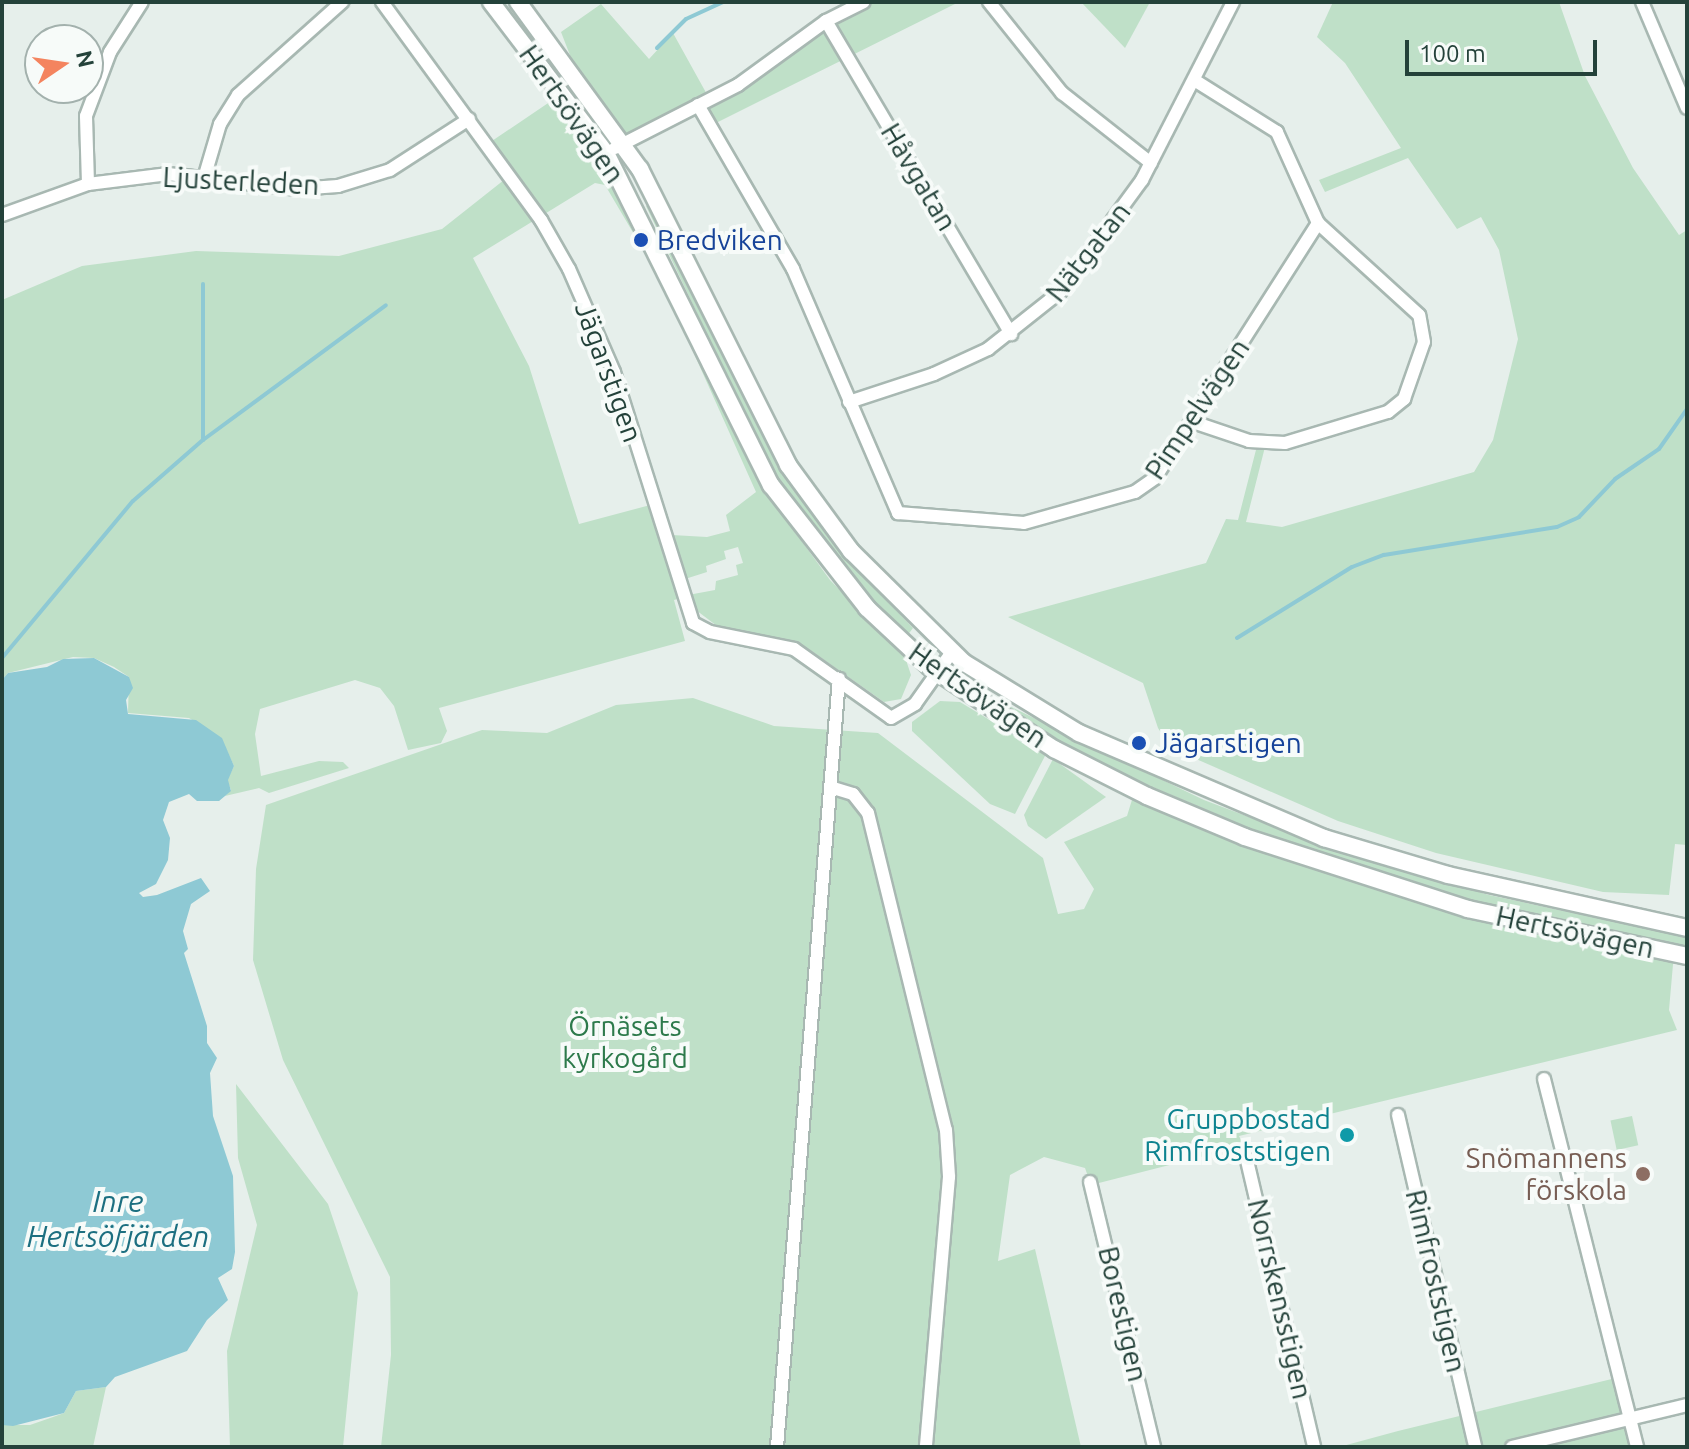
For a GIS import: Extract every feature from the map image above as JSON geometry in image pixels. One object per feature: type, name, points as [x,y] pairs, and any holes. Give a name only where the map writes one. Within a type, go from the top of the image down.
[{"type":"main road","name":"Hertsövägen","points":[[491,2],[606,153],[771,485],[867,608],[940,674],[1054,749],[1147,796],[1245,837],[1354,877],[1468,909],[1687,956]]},
{"type":"main road","name":"Hertsövägen","points":[[518,2],[623,143],[670,224],[788,465],[851,551],[952,652],[1018,700],[1079,733],[1297,828],[1448,875],[1687,928]]},
{"type":"street","points":[[88,184],[86,116],[110,52],[142,2]]},
{"type":"street","points":[[205,175],[220,124],[238,95],[342,2]]},
{"type":"street","name":"Jägarstigen","points":[[382,2],[541,220],[593,319],[693,623],[710,632],[794,649],[839,678],[891,718],[915,704],[940,674],[952,652]]},
{"type":"street","points":[[606,153],[738,85],[826,21],[864,2]]},
{"type":"street","points":[[989,2],[1062,93],[1151,163]]},
{"type":"street","name":"Nätgatan","points":[[849,402],[934,374],[1011,334],[1083,266],[1151,163],[1233,2]]},
{"type":"street","points":[[1642,2],[1687,108]]},
{"type":"street","name":"Håvgatan","points":[[826,21],[1011,334]]},
{"type":"street","points":[[1193,422],[1249,441],[1285,443],[1388,412],[1404,399],[1424,342],[1419,315],[1318,223],[1277,132],[1194,80]]},
{"type":"street","points":[[698,105],[793,269],[849,402]]},
{"type":"street","name":"Ljusterleden","points":[[2,215],[88,184],[205,175],[261,186],[338,186],[402,163],[469,119]]},
{"type":"street","name":"Pimpelvägen","points":[[849,402],[898,513],[1008,524],[1045,521],[1142,489],[1161,471],[1318,223]]},
{"type":"street","points":[[777,1447],[839,678]]},
{"type":"street","points":[[830,787],[853,794],[868,813],[946,1130],[949,1177],[926,1447]]},
{"type":"street","points":[[1544,1079],[1637,1447]]},
{"type":"street","name":"Rimfroststigen","points":[[1398,1115],[1475,1447]]},
{"type":"street","name":"Norrskensstigen","points":[[1245,1152],[1314,1447]]},
{"type":"street","name":"Borestigen","points":[[1090,1182],[1154,1447]]},
{"type":"street","points":[[1512,1447],[1687,1405]]},
{"type":"green space","points":[[869,2],[959,2],[710,126],[697,105],[623,143],[580,81],[561,32],[601,4],[649,59],[673,33],[709,98]]},
{"type":"green space","points":[[1081,2],[1150,2],[1125,48]]},
{"type":"green space","points":[[1333,2],[1559,2],[1585,76],[1633,168],[1679,235],[1687,230],[1687,845],[1675,844],[1669,895],[1603,892],[1436,853],[1338,821],[1171,748],[1158,728],[1143,683],[1008,617],[1206,563],[1226,519],[1238,520],[1258,442],[1266,443],[1246,522],[1282,527],[1474,472],[1493,440],[1518,339],[1499,250],[1481,217],[1457,229],[1408,158],[1325,192],[1319,180],[1401,148],[1345,63],[1317,37]]},
{"type":"green space","points":[[560,95],[605,153],[763,488],[830,580],[905,657],[911,675],[901,699],[884,702],[810,650],[717,626],[692,607],[688,595],[715,590],[716,581],[738,575],[736,565],[743,563],[738,547],[724,551],[726,559],[706,566],[707,572],[685,579],[672,535],[707,537],[730,531],[726,515],[756,492],[661,280],[605,185],[595,183],[473,258],[529,366],[579,524],[654,504],[681,598],[674,600],[685,641],[439,708],[447,731],[441,743],[408,750],[394,706],[380,688],[355,680],[260,709],[255,734],[261,776],[319,761],[343,762],[349,768],[269,793],[259,788],[225,796],[231,790],[227,780],[234,766],[221,738],[189,718],[128,713],[129,677],[114,667],[94,658],[73,657],[8,673],[2,680],[2,300],[82,266],[196,251],[339,256],[442,229],[509,176],[486,145]]},
{"type":"green space","points":[[651,203],[785,474],[845,557],[913,628],[907,636],[875,605],[776,479],[646,206]]},
{"type":"green space","name":"Örnäsets kyrkogård","points":[[693,698],[774,726],[878,733],[1043,858],[1058,914],[1084,909],[1094,889],[1064,842],[1127,816],[1135,790],[1369,880],[1674,953],[1669,1010],[1677,1030],[1239,1136],[1244,1146],[1091,1185],[1085,1168],[1044,1157],[1010,1175],[998,1261],[1035,1249],[1081,1447],[381,1447],[391,1355],[390,1277],[283,1060],[253,960],[256,869],[266,805],[482,730],[547,733],[616,705]]},
{"type":"green space","points":[[940,701],[960,702],[1046,754],[1015,814],[990,804],[912,731],[912,722]]},
{"type":"green space","points":[[1007,705],[1204,800],[1347,854],[1489,895],[1687,937],[1687,947],[1488,905],[1266,835],[1126,776],[1005,711]]},
{"type":"green space","points":[[1053,759],[1106,797],[1046,839],[1028,826],[1024,815]]},
{"type":"green space","points":[[236,1084],[328,1204],[358,1293],[343,1447],[230,1447],[227,1351],[257,1225],[238,1158]]},
{"type":"green space","points":[[1632,1116],[1638,1145],[1617,1150],[1610,1121]]},
{"type":"green space","points":[[1620,1377],[1642,1447],[1339,1447],[1398,1431]]},
{"type":"green space","points":[[106,1387],[93,1447],[2,1447],[2,1425],[30,1425],[64,1413],[76,1391]]},
{"type":"water","name":"Inre Hertsöfjärden","points":[[94,658],[129,677],[133,688],[126,700],[128,714],[196,720],[222,738],[234,766],[228,780],[231,791],[219,801],[197,801],[189,794],[169,802],[163,820],[170,838],[168,860],[156,884],[139,893],[143,897],[157,895],[201,878],[210,891],[191,904],[183,931],[188,949],[184,953],[207,1026],[207,1043],[217,1058],[210,1073],[213,1116],[233,1176],[235,1252],[232,1269],[218,1278],[228,1300],[207,1320],[187,1351],[115,1377],[106,1387],[76,1391],[64,1413],[13,1426],[2,1425],[2,680],[8,673],[47,667],[63,659]]},
{"type":"waterway","points":[[657,48],[686,19],[723,2]]},
{"type":"waterway","points":[[203,284],[203,440]]},
{"type":"waterway","points":[[2,658],[133,501],[203,440],[386,305]]},
{"type":"waterway","points":[[1237,638],[1352,567],[1384,555],[1557,527],[1579,517],[1615,479],[1659,449],[1687,409]]},
{"type":"place","name":"Bredviken","points":[[641,240]]},
{"type":"place","name":"Jägarstigen","points":[[1139,743]]},
{"type":"place","name":"Gruppbostad Rimfroststigen","points":[[1347,1135]]},
{"type":"place","name":"Snömannens förskola","points":[[1643,1174]]}]
